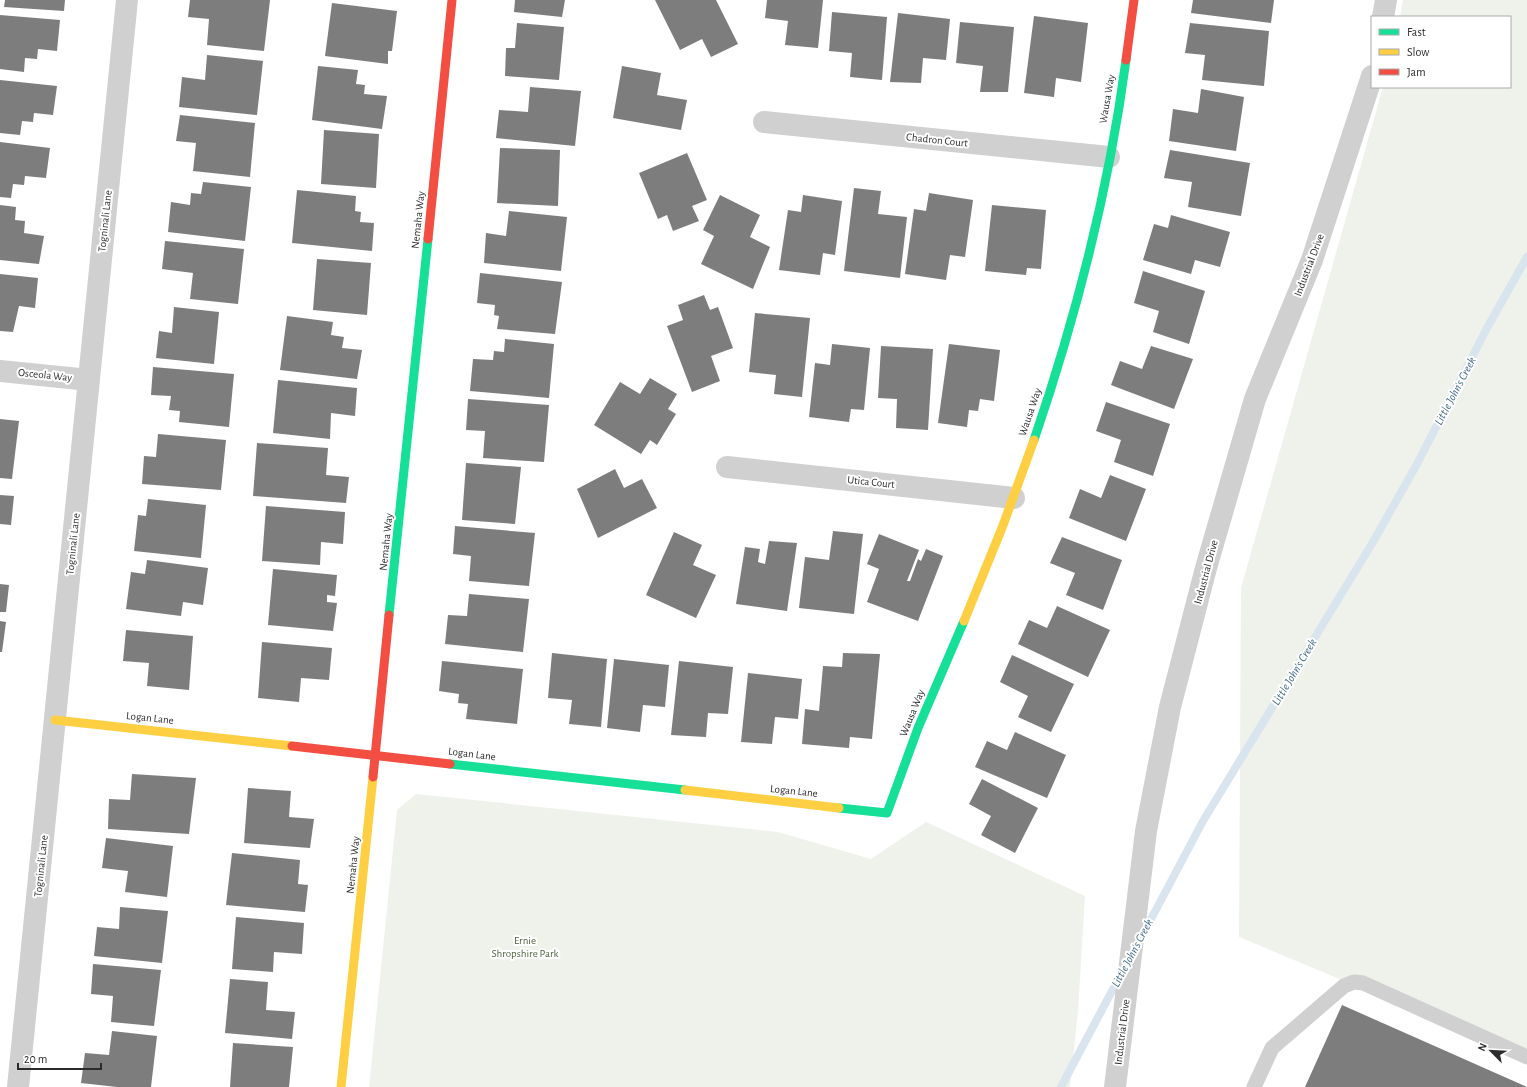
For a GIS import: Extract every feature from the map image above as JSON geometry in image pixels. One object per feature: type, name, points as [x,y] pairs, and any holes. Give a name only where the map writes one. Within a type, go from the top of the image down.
[{"type":"street","name":"Togninali Lane","points":[[18,1087],[127,0]]},
{"type":"street","name":"Nemaha Way","points":[[341,1087],[377,755],[452,0]]},
{"type":"street","name":"Wausa Way","points":[[887,813],[918,729],[995,548],[1014,498],[1055,372],[1083,273],[1109,157],[1130,36],[1134,0]]},
{"type":"street","points":[[1383,16],[1386,0]]},
{"type":"street","name":"Industrial Drive","points":[[1116,1079],[1146,832],[1170,707],[1206,568],[1253,407],[1312,260],[1371,79]]},
{"type":"street","name":"Chadron Court","points":[[764,122],[1109,157]]},
{"type":"street","name":"Osceola Way","points":[[0,371],[89,380]]},
{"type":"street","name":"Utica Court","points":[[728,467],[1014,498]]},
{"type":"street","name":"Logan Lane","points":[[55,720],[887,813]]},
{"type":"lane","points":[[1254,1087],[1272,1048],[1344,986],[1354,982],[1364,983],[1527,1057]]},
{"type":"green space","points":[[1403,0],[1527,0],[1527,1057],[1239,937],[1241,588],[1383,88],[1511,88],[1511,16],[1400,16]]},
{"type":"green space","name":"Ernie Shropshire Park","points":[[416,794],[778,832],[871,859],[926,822],[1085,896],[1078,1011],[1070,1087],[369,1087],[397,810]]},
{"type":"building","points":[[5,0],[65,0],[64,11],[4,7]]},
{"type":"building","points":[[190,0],[270,0],[264,51],[207,45],[209,19],[188,17]]},
{"type":"building","points":[[515,0],[565,0],[562,17],[514,12]]},
{"type":"building","points":[[655,0],[716,0],[738,44],[711,57],[702,39],[680,50]]},
{"type":"building","points":[[767,0],[823,0],[818,48],[785,45],[788,21],[765,18]]},
{"type":"building","points":[[1193,0],[1274,0],[1271,23],[1191,13]]},
{"type":"building","points":[[332,3],[397,11],[392,51],[388,51],[388,64],[325,56]]},
{"type":"building","points":[[832,12],[887,17],[882,80],[850,77],[852,53],[829,51]]},
{"type":"building","points":[[898,13],[950,19],[946,60],[923,58],[921,83],[890,82]]},
{"type":"building","points":[[0,15],[60,20],[57,51],[38,49],[37,59],[25,58],[24,72],[0,69]]},
{"type":"building","points":[[1034,16],[1088,23],[1081,82],[1056,78],[1054,97],[1024,93]]},
{"type":"building","points":[[960,22],[1014,27],[1008,92],[980,92],[983,66],[956,63]]},
{"type":"building","points":[[517,23],[564,27],[559,80],[505,76],[506,48],[515,48]]},
{"type":"building","points":[[1190,23],[1269,31],[1264,86],[1202,80],[1205,55],[1185,53]]},
{"type":"building","points":[[207,55],[263,61],[257,115],[179,107],[182,77],[205,80]]},
{"type":"building","points":[[318,66],[358,70],[356,84],[365,85],[364,94],[387,96],[382,129],[312,120]]},
{"type":"building","points":[[622,66],[661,73],[657,95],[687,100],[681,130],[613,118]]},
{"type":"building","points":[[0,80],[57,86],[53,115],[34,113],[33,122],[22,121],[20,135],[0,133]]},
{"type":"building","points":[[530,87],[581,91],[575,146],[496,138],[499,110],[528,112]]},
{"type":"building","points":[[1201,89],[1244,97],[1236,151],[1169,141],[1173,109],[1198,113]]},
{"type":"building","points":[[180,115],[255,123],[250,177],[193,171],[196,143],[176,141]]},
{"type":"building","points":[[324,130],[379,134],[376,188],[321,184]]},
{"type":"building","points":[[0,142],[50,148],[46,178],[25,176],[24,185],[13,184],[11,198],[0,197]]},
{"type":"building","points":[[500,148],[560,150],[558,206],[497,203]]},
{"type":"building","points":[[1170,150],[1250,163],[1241,216],[1188,207],[1192,182],[1164,178]]},
{"type":"building","points":[[687,153],[707,200],[692,206],[699,221],[673,231],[667,215],[658,219],[639,173]]},
{"type":"building","points":[[203,182],[251,187],[245,241],[168,232],[171,202],[190,205],[191,193],[201,194]]},
{"type":"building","points":[[854,188],[881,191],[878,214],[907,217],[900,278],[844,271]]},
{"type":"building","points":[[297,190],[356,196],[355,211],[361,212],[360,222],[374,223],[372,251],[292,243]]},
{"type":"building","points":[[929,193],[973,200],[965,257],[950,255],[946,280],[905,274],[914,209],[926,211]]},
{"type":"building","points":[[720,195],[760,215],[750,237],[770,247],[753,289],[701,264],[714,236],[703,230]]},
{"type":"building","points":[[803,195],[842,201],[835,255],[823,253],[820,275],[779,270],[788,210],[801,212]]},
{"type":"building","points":[[0,205],[16,207],[15,220],[25,221],[24,233],[44,236],[39,264],[0,260]]},
{"type":"building","points":[[992,205],[1046,210],[1041,269],[1027,268],[1026,275],[985,271]]},
{"type":"building","points":[[509,211],[567,217],[561,271],[484,263],[486,233],[506,236]]},
{"type":"building","points":[[1171,215],[1230,232],[1220,267],[1195,260],[1191,274],[1143,260],[1154,224],[1168,228]]},
{"type":"building","points":[[165,241],[244,249],[238,304],[190,299],[193,273],[162,269]]},
{"type":"building","points":[[317,259],[371,263],[367,315],[313,310]]},
{"type":"building","points":[[1143,271],[1205,291],[1189,344],[1153,332],[1159,311],[1134,303]]},
{"type":"building","points":[[480,273],[562,282],[555,334],[497,329],[499,316],[494,315],[495,305],[477,303]]},
{"type":"building","points":[[0,274],[38,278],[35,308],[19,306],[13,332],[0,331]]},
{"type":"building","points":[[704,295],[710,310],[718,307],[733,348],[711,356],[720,381],[692,392],[667,326],[683,320],[678,305]]},
{"type":"building","points":[[174,307],[219,312],[214,364],[156,358],[159,331],[172,333]]},
{"type":"building","points":[[755,313],[810,318],[802,397],[774,394],[776,375],[749,372]]},
{"type":"building","points":[[287,316],[333,322],[331,335],[344,337],[342,348],[362,350],[357,379],[280,370]]},
{"type":"building","points":[[505,339],[554,344],[549,398],[470,391],[473,359],[493,360],[494,351],[504,352]]},
{"type":"building","points":[[832,344],[870,348],[864,410],[851,409],[849,422],[809,417],[815,363],[830,365]]},
{"type":"building","points":[[949,344],[1000,350],[994,401],[980,399],[978,411],[969,410],[967,427],[938,423]]},
{"type":"building","points":[[881,346],[933,349],[928,430],[896,428],[897,399],[878,398]]},
{"type":"building","points":[[1151,346],[1193,359],[1174,409],[1111,385],[1120,361],[1142,369]]},
{"type":"building","points":[[153,367],[234,374],[229,427],[179,422],[180,411],[169,410],[171,396],[151,395]]},
{"type":"building","points":[[650,378],[677,394],[668,409],[676,414],[657,445],[650,440],[641,454],[594,425],[620,382],[640,394]]},
{"type":"building","points":[[278,380],[357,388],[355,416],[331,413],[330,439],[273,433]]},
{"type":"building","points":[[468,399],[549,405],[544,462],[483,458],[485,431],[466,430]]},
{"type":"building","points":[[1106,402],[1170,424],[1153,476],[1114,462],[1121,440],[1096,431]]},
{"type":"building","points":[[0,419],[19,421],[12,479],[0,478]]},
{"type":"building","points":[[158,434],[226,440],[221,490],[142,484],[144,456],[156,457]]},
{"type":"building","points":[[257,443],[328,448],[326,475],[349,477],[346,503],[253,496]]},
{"type":"building","points":[[466,463],[521,467],[515,524],[462,520]]},
{"type":"building","points":[[615,469],[624,488],[642,479],[657,508],[598,538],[577,489]]},
{"type":"building","points":[[1110,475],[1146,489],[1126,541],[1069,518],[1080,489],[1101,498]]},
{"type":"building","points":[[0,495],[14,496],[11,525],[0,524]]},
{"type":"building","points":[[148,499],[206,505],[201,558],[134,551],[138,515],[146,516]]},
{"type":"building","points":[[266,506],[345,512],[343,544],[321,542],[320,565],[262,561]]},
{"type":"building","points":[[455,526],[535,533],[529,586],[469,581],[471,556],[453,554]]},
{"type":"building","points":[[833,531],[863,534],[854,614],[799,608],[805,557],[829,560]]},
{"type":"building","points":[[674,532],[702,545],[693,565],[716,575],[696,618],[646,595]]},
{"type":"building","points":[[879,534],[919,550],[907,581],[910,581],[918,559],[921,561],[926,549],[943,556],[918,621],[867,602],[879,569],[867,564]]},
{"type":"building","points":[[1062,537],[1122,560],[1103,610],[1066,595],[1075,573],[1050,563]]},
{"type":"building","points":[[769,541],[797,543],[787,611],[736,604],[745,547],[760,549],[758,562],[765,564]]},
{"type":"building","points":[[147,560],[208,568],[203,605],[183,602],[181,616],[126,609],[131,572],[145,574]]},
{"type":"building","points":[[273,569],[337,575],[335,596],[327,595],[327,602],[337,603],[333,631],[268,625]]},
{"type":"building","points":[[0,584],[9,585],[6,612],[0,612]]},
{"type":"building","points":[[469,594],[529,599],[523,652],[445,644],[448,615],[467,616]]},
{"type":"building","points":[[1057,606],[1110,630],[1088,677],[1018,644],[1029,620],[1047,628]]},
{"type":"building","points":[[0,621],[6,622],[2,652],[0,652]]},
{"type":"building","points":[[126,630],[193,636],[189,690],[147,686],[149,663],[123,661]]},
{"type":"building","points":[[262,642],[332,648],[329,680],[301,678],[299,702],[258,698]]},
{"type":"building","points":[[552,653],[607,659],[601,727],[569,724],[572,700],[548,698]]},
{"type":"building","points":[[843,653],[880,654],[872,739],[850,737],[849,748],[802,744],[805,709],[819,711],[823,666],[842,667]]},
{"type":"building","points":[[1012,655],[1074,684],[1051,732],[1018,717],[1028,696],[1000,682]]},
{"type":"building","points":[[614,659],[669,665],[665,707],[643,705],[640,732],[607,728]]},
{"type":"building","points":[[442,661],[523,669],[517,724],[466,719],[468,704],[458,703],[459,694],[439,691]]},
{"type":"building","points":[[679,661],[733,667],[728,714],[708,713],[706,737],[671,735]]},
{"type":"building","points":[[748,673],[802,679],[798,719],[775,717],[772,744],[741,742]]},
{"type":"building","points":[[1015,732],[1066,755],[1047,798],[975,767],[987,741],[1007,750]]},
{"type":"building","points":[[132,774],[196,778],[189,834],[108,829],[109,799],[130,800]]},
{"type":"building","points":[[982,779],[1038,808],[1015,853],[981,835],[991,816],[969,804]]},
{"type":"building","points":[[248,788],[291,791],[289,817],[314,819],[310,848],[244,843]]},
{"type":"building","points":[[106,838],[173,846],[167,897],[125,892],[128,871],[102,868]]},
{"type":"building","points":[[232,853],[300,860],[298,884],[308,885],[305,912],[226,905]]},
{"type":"building","points":[[120,907],[168,911],[162,963],[94,956],[97,927],[119,929]]},
{"type":"building","points":[[236,917],[304,923],[302,954],[274,952],[273,972],[232,969]]},
{"type":"building","points":[[93,964],[161,970],[154,1026],[111,1022],[113,996],[91,994]]},
{"type":"building","points":[[230,979],[268,982],[266,1010],[295,1012],[292,1039],[225,1033]]},
{"type":"building","points":[[1342,1005],[1527,1087],[1305,1087]]},
{"type":"building","points":[[112,1031],[157,1036],[151,1087],[117,1087],[81,1083],[85,1053],[109,1055]]},
{"type":"building","points":[[233,1043],[293,1047],[289,1087],[230,1087]]},
{"type":"waterway","name":"Little John's Creek","points":[[1141,938],[1203,821],[1373,542],[1417,464],[1487,328],[1527,257]]},
{"type":"waterway","name":"Little John's Creek","points":[[1061,1087],[1121,974]]},
{"type":"traffic: fast","points":[[1034,440],[1064,347],[1089,252],[1110,156],[1126,60]]},
{"type":"traffic: fast","points":[[389,615],[428,239]]},
{"type":"traffic: fast","points":[[839,808],[887,813],[918,728],[964,621]]},
{"type":"traffic: fast","points":[[450,764],[685,790]]},
{"type":"traffic: slow","points":[[964,621],[1002,528],[1034,440]]},
{"type":"traffic: slow","points":[[55,720],[292,746]]},
{"type":"traffic: slow","points":[[341,1087],[373,777]]},
{"type":"traffic: slow","points":[[685,790],[839,808]]},
{"type":"traffic: jam","points":[[428,239],[452,0]]},
{"type":"traffic: jam","points":[[1126,60],[1134,0]]},
{"type":"traffic: jam","points":[[373,777],[389,615]]},
{"type":"traffic: jam","points":[[292,746],[450,764]]}]
